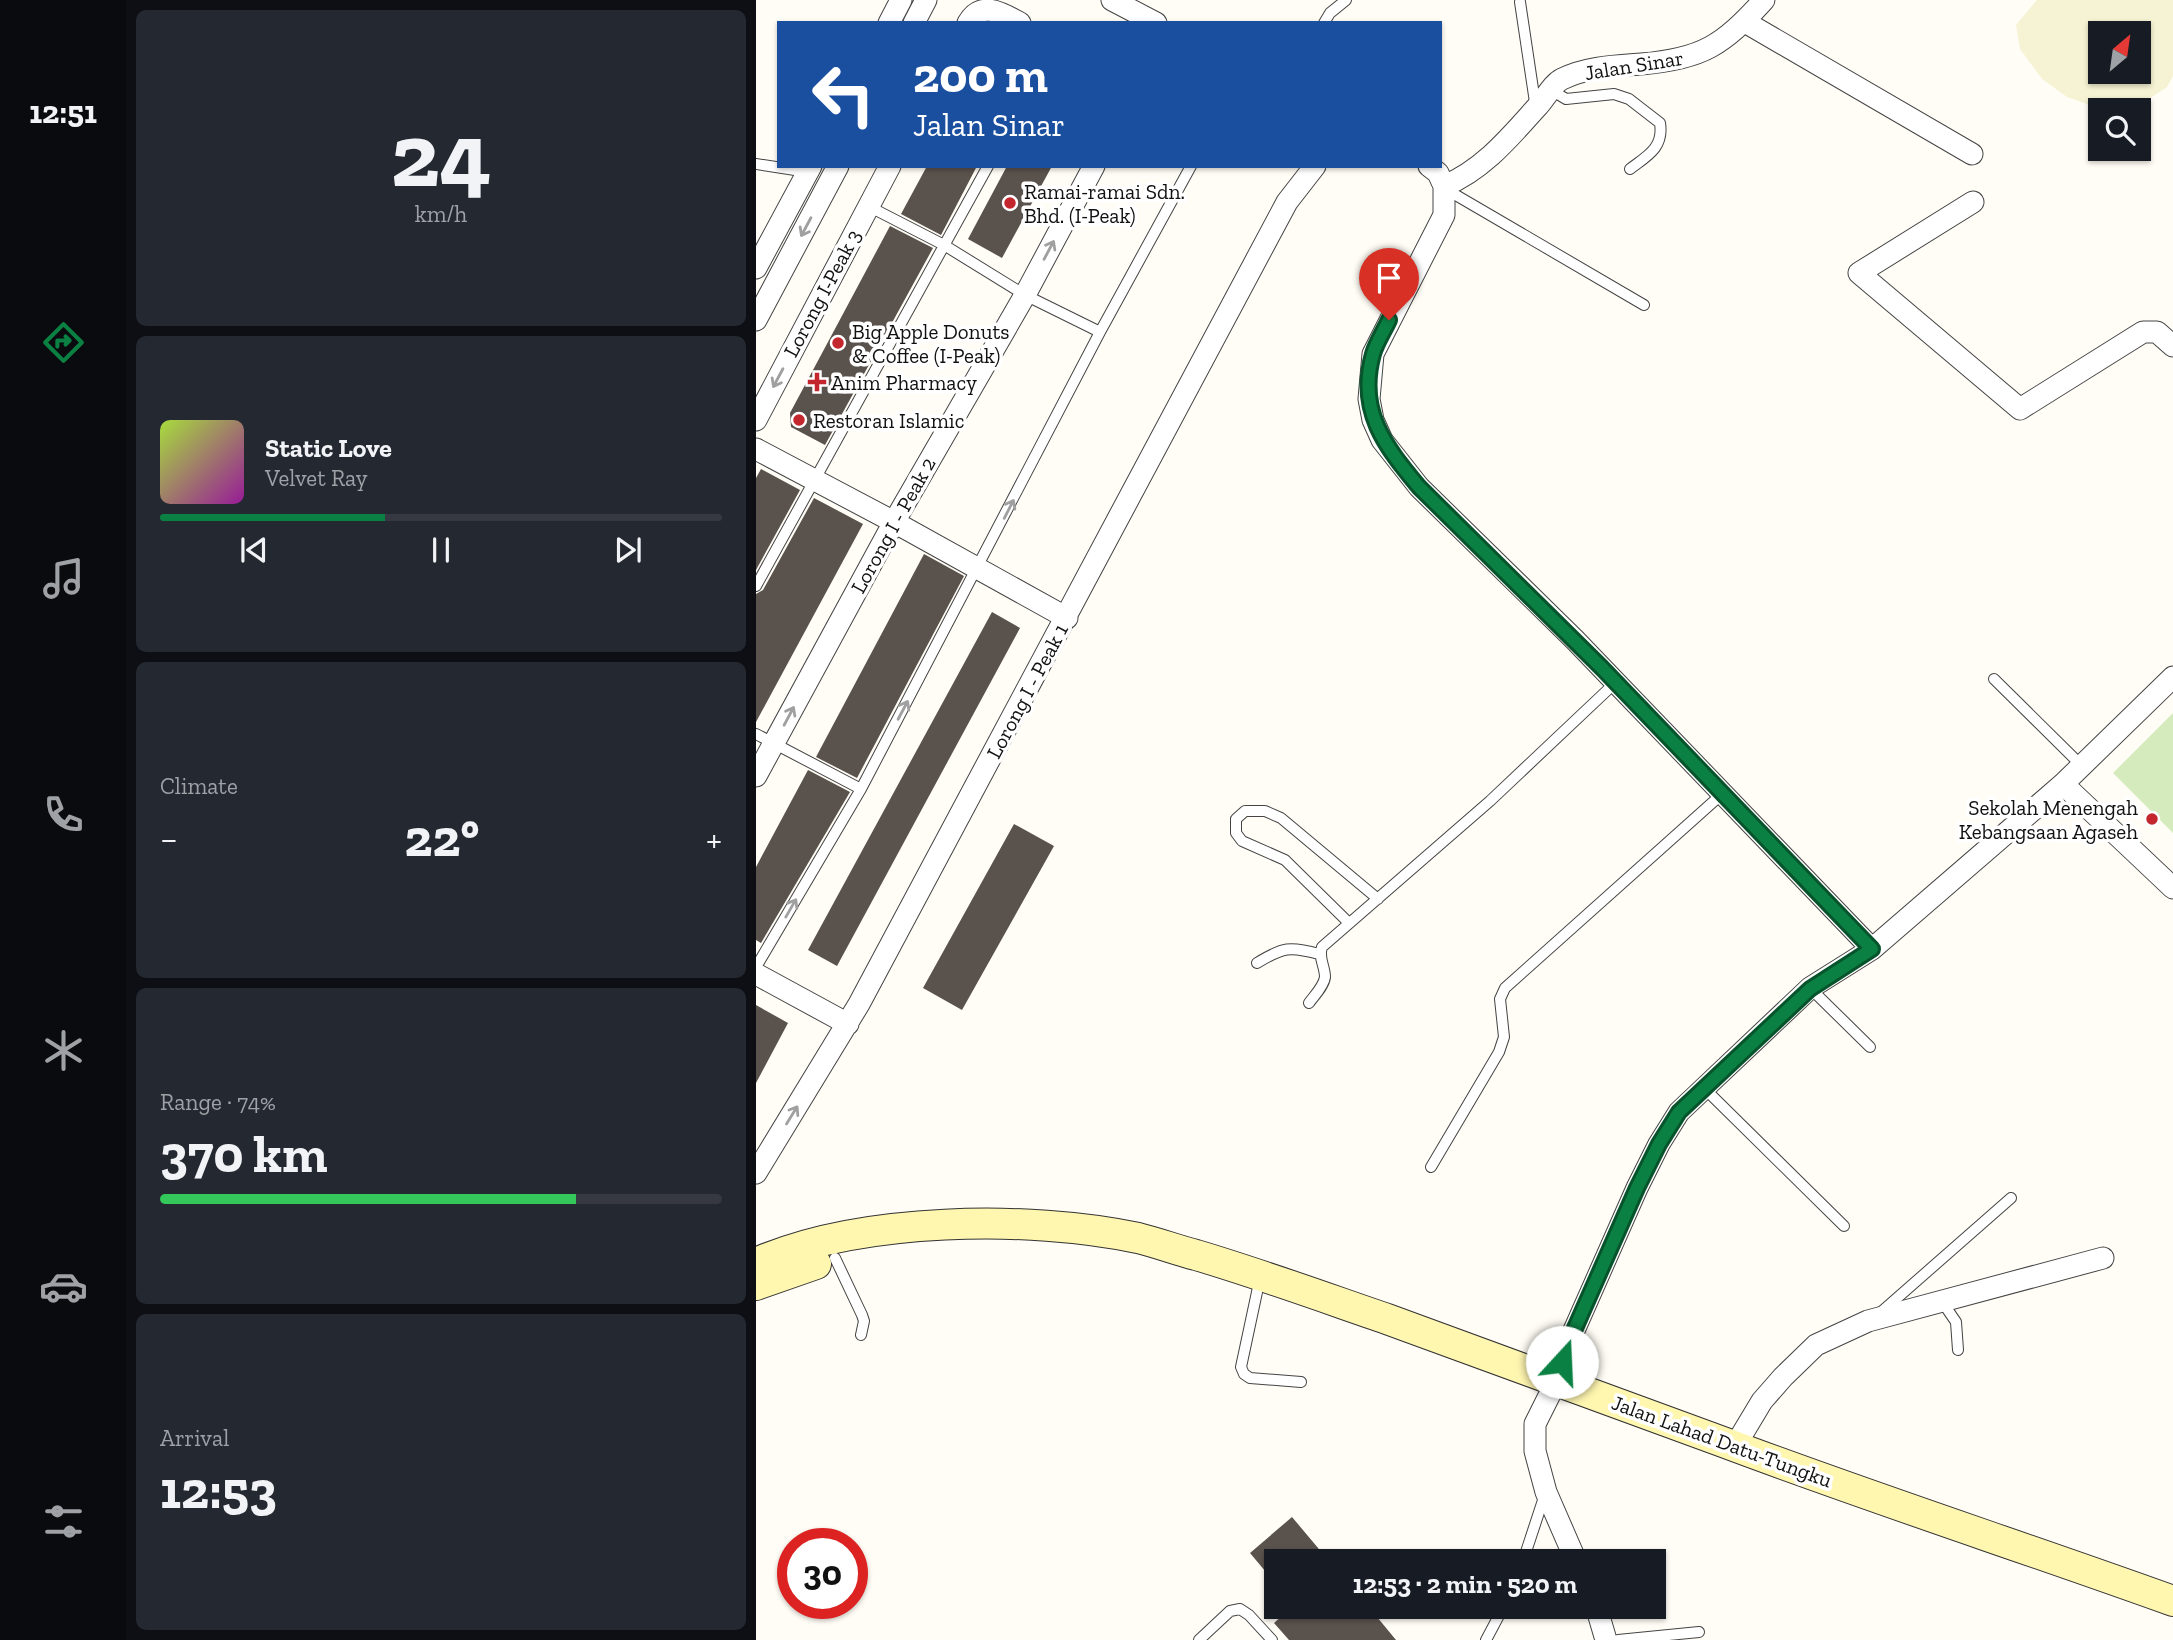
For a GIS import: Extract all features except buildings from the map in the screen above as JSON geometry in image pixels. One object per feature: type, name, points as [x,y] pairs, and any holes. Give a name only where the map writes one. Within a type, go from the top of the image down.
[{"type":"main road","name":"Jalan Lahad Datu-Tungku","points":[[756,1263],[827,1241],[886,1230],[985,1223],[1072,1229],[1139,1238],[1261,1276],[2173,1601]]},
{"type":"main road","name":"Jalan Lahad Datu-Tungku","points":[[756,1285],[870,1249],[1026,1226]]},
{"type":"street","points":[[890,21],[901,0]]},
{"type":"street","points":[[915,21],[926,0]]},
{"type":"street","name":"Jalan Sinar","points":[[1444,186],[1464,178],[1476,169],[1535,109],[1559,80],[1610,66],[1655,63],[1695,55],[1715,46],[1745,22],[1764,0]]},
{"type":"street","points":[[1124,3],[1153,21]]},
{"type":"street","points":[[970,19],[988,8],[1016,21]]},
{"type":"street","points":[[1745,22],[1972,154]]},
{"type":"street","points":[[756,320],[837,168]]},
{"type":"street","name":"Lorong I-Peak 3","points":[[756,420],[889,168]]},
{"type":"street","name":"Lorong I - Peak 2","points":[[756,776],[765,739],[1025,295],[1093,168]]},
{"type":"street","name":"Lorong I - Peak 1","points":[[1287,202],[1296,168]]},
{"type":"street","name":"Lorong I - Peak 1","points":[[756,1173],[848,1024],[1287,202],[1313,168]]},
{"type":"street","points":[[1432,168],[1438,173],[1444,186],[1444,215],[1373,354],[1369,399],[1373,420],[1382,440],[1419,487],[1616,682],[1872,949]]},
{"type":"street","points":[[756,268],[810,169]]},
{"type":"street","points":[[1973,202],[1860,273],[2020,410],[2143,332],[2157,332],[2173,346]]},
{"type":"street","points":[[756,449],[1067,618]]},
{"type":"street","points":[[1571,1549],[1546,1492],[1535,1451],[1535,1424],[1557,1380],[1568,1344],[1648,1166],[1679,1112],[1810,989],[1872,949],[2063,784],[2173,677]]},
{"type":"street","points":[[2063,784],[2173,888]]},
{"type":"street","points":[[756,974],[848,1024]]},
{"type":"street","points":[[1735,1446],[1762,1401],[1816,1345],[1873,1320],[2103,1258]]},
{"type":"street","points":[[1600,1619],[1606,1640]]},
{"type":"lane","points":[[1325,21],[1330,13],[1346,0]]},
{"type":"lane","points":[[1520,2],[1535,109]]},
{"type":"lane","points":[[1551,90],[1566,99],[1614,94],[1629,99],[1660,123],[1662,135],[1653,151],[1630,169]]},
{"type":"lane","points":[[756,164],[777,166]]},
{"type":"lane","points":[[756,586],[987,168]]},
{"type":"lane","points":[[756,967],[860,789],[1100,332],[1190,168]]},
{"type":"lane","points":[[1444,186],[1644,306]]},
{"type":"lane","points":[[868,206],[944,245],[1025,295],[1100,332]]},
{"type":"lane","points":[[1994,679],[2081,765]]},
{"type":"lane","points":[[1309,1003],[1325,976],[1319,954],[1322,947],[1490,801],[1616,682]]},
{"type":"lane","points":[[765,739],[860,789]]},
{"type":"lane","points":[[1431,1167],[1499,1052],[1504,1037],[1500,999],[1505,988],[1722,794]]},
{"type":"lane","points":[[1349,923],[1285,860],[1242,841],[1236,833],[1236,819],[1245,811],[1265,811],[1281,818],[1378,899]]},
{"type":"lane","points":[[1257,963],[1278,950],[1295,947],[1319,954]]},
{"type":"lane","points":[[1810,989],[1870,1047]]},
{"type":"lane","points":[[1703,1087],[1844,1226]]},
{"type":"lane","points":[[1873,1320],[2011,1198]]},
{"type":"lane","points":[[835,1258],[862,1315],[864,1321],[861,1335]]},
{"type":"lane","points":[[1261,1276],[1241,1367],[1244,1374],[1250,1378],[1301,1382]]},
{"type":"lane","points":[[1941,1300],[1956,1322],[1958,1350]]},
{"type":"lane","points":[[1527,1549],[1546,1492]]},
{"type":"lane","points":[[1199,1640],[1230,1611],[1240,1609],[1272,1640]]},
{"type":"lane","points":[[1486,1640],[1497,1619]]},
{"type":"lane","points":[[1618,1640],[1699,1632]]},
{"type":"shaded area","points":[[2037,0],[2173,0],[2173,76],[2167,87],[2150,98],[2088,98],[2088,104],[2067,97],[2042,79],[2020,49],[2016,25]]},
{"type":"green space","points":[[2173,713],[2173,833],[2113,773]]},
{"type":"place","name":"Ramai-ramai Sdn. Bhd. (I-Peak)","points":[[1010,203]]},
{"type":"place","name":"Big Apple Donuts & Coffee (I-Peak)","points":[[838,343]]},
{"type":"place","name":"Anim Pharmacy","points":[[817,382]]},
{"type":"place","name":"Restoran Islamic","points":[[799,420]]},
{"type":"place","name":"Sekolah Menengah Kebangsaan Agaseh","points":[[2152,819]]},
{"type":"route","points":[[1389,320],[1373,354],[1369,399],[1373,420],[1382,440],[1400,464],[1419,487],[1616,682],[1872,949],[1810,989],[1679,1112],[1637,1188],[1562,1362]]}]
